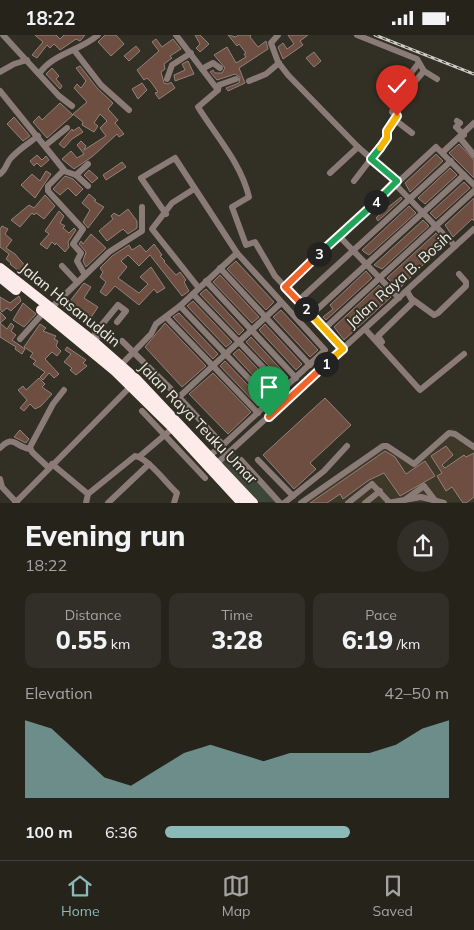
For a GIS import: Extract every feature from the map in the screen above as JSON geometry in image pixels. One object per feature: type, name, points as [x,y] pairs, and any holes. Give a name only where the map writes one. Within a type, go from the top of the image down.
[{"type":"highway","name":"Jalan Hasanuddin","points":[[0,268],[47,311],[118,368]]},
{"type":"highway","name":"Jalan Hasanuddin","points":[[0,277],[33,299]]},
{"type":"highway","name":"Jalan Hasanuddin","points":[[47,311],[86,335],[95,337],[118,368]]},
{"type":"highway","name":"Jalan Raya Teuku Umar","points":[[118,368],[168,431],[218,464],[253,503]]},
{"type":"highway","name":"Jalan Raya Teuku Umar","points":[[118,368],[208,459],[242,503]]},
{"type":"street","points":[[3,35],[72,106]]},
{"type":"street","points":[[39,74],[52,60],[74,50],[90,38],[98,35]]},
{"type":"street","points":[[176,35],[192,53],[218,90]]},
{"type":"street","points":[[278,35],[271,43],[279,63],[455,246]]},
{"type":"street","points":[[358,35],[417,59],[418,64],[424,71],[437,79]]},
{"type":"street","points":[[74,50],[101,85],[128,110]]},
{"type":"street","points":[[167,79],[172,65],[192,53]]},
{"type":"street","points":[[0,72],[14,64],[27,60]]},
{"type":"street","points":[[202,69],[213,63],[220,68]]},
{"type":"street","points":[[249,81],[266,75],[279,63]]},
{"type":"street","points":[[354,181],[387,138],[385,134],[397,116],[392,112],[395,103],[391,101],[405,89],[404,82],[418,64]]},
{"type":"street","points":[[412,85],[424,71]]},
{"type":"street","points":[[236,79],[219,85],[218,90],[198,107],[236,162],[244,178],[249,197],[232,207],[238,227],[246,245],[255,242],[275,276],[343,349]]},
{"type":"street","points":[[2,90],[46,145],[64,171],[76,175],[88,186]]},
{"type":"street","points":[[395,119],[412,133]]},
{"type":"street","points":[[457,121],[460,123],[456,127],[474,155]]},
{"type":"street","points":[[443,152],[474,123]]},
{"type":"street","points":[[46,145],[67,128]]},
{"type":"street","points":[[0,174],[7,168],[8,161],[13,155],[38,136]]},
{"type":"street","points":[[285,287],[437,146],[474,185]]},
{"type":"street","points":[[330,173],[358,147]]},
{"type":"street","points":[[166,214],[142,177],[175,158],[237,253],[324,348],[324,352],[208,459]]},
{"type":"street","points":[[298,301],[408,198],[451,161]]},
{"type":"street","points":[[76,175],[88,164]]},
{"type":"street","points":[[64,171],[48,186],[48,191],[83,229],[73,244],[81,253],[77,261],[85,275]]},
{"type":"street","points":[[311,315],[464,175]]},
{"type":"street","points":[[194,189],[172,203],[166,214],[154,227],[154,232],[198,287]]},
{"type":"street","points":[[324,329],[474,191]]},
{"type":"street","points":[[20,339],[109,252],[142,231],[142,207]]},
{"type":"street","name":"Jalan Raya B. Bosih","points":[[218,464],[474,229]]},
{"type":"street","points":[[339,236],[399,298]]},
{"type":"street","points":[[118,368],[151,334],[156,324],[167,318],[198,287],[237,253]]},
{"type":"street","points":[[62,266],[77,282]]},
{"type":"street","points":[[220,268],[310,365]]},
{"type":"street","points":[[407,291],[412,299],[434,315],[466,286],[466,282],[459,274]]},
{"type":"street","points":[[206,281],[296,378]]},
{"type":"street","points":[[193,294],[284,389]]},
{"type":"street","points":[[412,299],[411,304],[377,337],[422,386]]},
{"type":"street","points":[[179,397],[281,303]]},
{"type":"street","points":[[95,337],[118,305],[126,311],[117,322]]},
{"type":"street","points":[[180,306],[270,401]]},
{"type":"street","points":[[167,318],[258,413]]},
{"type":"street","points":[[365,329],[420,391],[464,354]]},
{"type":"street","points":[[122,341],[179,397],[223,445]]},
{"type":"street","points":[[0,479],[2,487],[16,502],[131,386]]},
{"type":"street","points":[[30,449],[45,418],[64,390]]},
{"type":"street","points":[[142,411],[168,431],[205,478]]},
{"type":"street","points":[[86,503],[88,494],[130,458],[140,457],[168,431]]},
{"type":"street","points":[[301,503],[384,446],[388,446],[412,464],[450,433],[455,434],[474,447]]},
{"type":"street","points":[[0,448],[7,441],[12,441],[30,449],[88,494]]},
{"type":"street","points":[[284,503],[324,471],[348,446]]},
{"type":"street","points":[[140,457],[178,493],[174,503]]},
{"type":"street","points":[[241,460],[280,503]]},
{"type":"street","points":[[258,460],[293,496]]},
{"type":"street","points":[[111,501],[149,464]]},
{"type":"street","points":[[348,503],[371,484],[375,485],[389,502],[434,499],[444,503]]},
{"type":"street","points":[[405,500],[424,486],[434,499]]},
{"type":"street","points":[[365,503],[380,491]]},
{"type":"shaded area","points":[[452,428],[474,444],[474,502],[297,503],[383,444],[413,462]]},
{"type":"green space","points":[[233,451],[280,502],[242,502],[211,465]]},
{"type":"building","points":[[35,35],[56,35],[60,39],[64,35],[85,35],[80,41],[76,39],[60,50],[54,44],[50,48],[47,45],[37,58],[32,55],[43,42]]},
{"type":"building","points":[[105,35],[116,35],[124,44],[111,56],[98,42]]},
{"type":"building","points":[[195,35],[200,35],[209,44],[200,52],[196,48],[200,44]]},
{"type":"building","points":[[228,35],[236,37],[238,35],[251,35],[250,37],[258,47],[266,41],[268,49],[239,68],[245,83],[228,91],[226,88],[239,83],[240,77],[235,74],[217,80],[210,72],[213,70],[215,73],[222,73],[225,68],[214,55],[227,47],[236,63],[246,57],[244,54],[246,53]]},
{"type":"building","points":[[288,35],[308,35],[300,41],[303,45],[283,59],[278,47],[283,43],[287,49],[294,44]]},
{"type":"building","points":[[156,39],[162,47],[173,39],[181,49],[170,56],[172,58],[164,64],[165,69],[161,72],[164,83],[168,84],[171,82],[175,88],[159,99],[155,93],[158,92],[151,82],[147,78],[144,80],[137,70],[159,51],[152,42]]},
{"type":"building","points":[[136,46],[140,51],[129,61],[124,56]]},
{"type":"building","points":[[314,52],[321,61],[314,67],[306,58]]},
{"type":"building","points":[[188,61],[194,74],[175,81],[174,75],[185,70],[182,64]]},
{"type":"building","points":[[80,66],[97,88],[113,103],[108,109],[118,120],[115,123],[124,134],[119,137],[117,134],[93,156],[74,169],[62,159],[71,151],[77,158],[84,154],[77,145],[81,141],[86,146],[84,150],[106,136],[100,128],[107,121],[100,114],[94,123],[98,126],[94,132],[82,125],[83,122],[73,114],[87,102],[74,88],[77,84],[81,88],[86,81],[76,68]]},
{"type":"building","points":[[52,68],[59,76],[56,79],[62,86],[60,89],[46,74]]},
{"type":"building","points":[[142,83],[147,90],[138,99],[132,89]]},
{"type":"building","points":[[60,103],[73,115],[47,138],[33,122],[39,116],[42,120]]},
{"type":"building","points":[[14,117],[30,136],[23,141],[7,124]]},
{"type":"building","points":[[79,127],[83,132],[72,139],[64,148],[59,144],[72,129],[73,131]]},
{"type":"building","points":[[459,144],[474,160],[474,178],[449,153]]},
{"type":"building","points":[[436,154],[443,161],[410,192],[405,183]]},
{"type":"building","points":[[37,155],[42,160],[46,156],[49,160],[41,167],[37,163],[34,166],[30,161]]},
{"type":"building","points":[[122,162],[126,167],[106,180],[103,175]]},
{"type":"building","points":[[450,168],[457,175],[425,204],[418,198]]},
{"type":"building","points":[[89,170],[98,178],[92,183],[84,175]]},
{"type":"building","points":[[46,171],[51,174],[35,198],[21,185],[32,174],[40,181]]},
{"type":"building","points":[[65,176],[73,179],[83,189],[76,196],[68,188],[60,195],[53,189]]},
{"type":"building","points":[[464,182],[470,188],[436,219],[430,213]]},
{"type":"building","points":[[89,194],[96,200],[94,201],[104,207],[88,228],[83,222],[90,210],[82,203]]},
{"type":"building","points":[[45,195],[55,206],[44,219],[36,213],[34,215],[32,213],[20,227],[11,220],[29,205],[34,208]]},
{"type":"building","points":[[401,197],[402,199],[378,221],[376,218]]},
{"type":"building","points":[[474,198],[474,221],[472,219],[453,237],[445,225]]},
{"type":"building","points":[[409,206],[416,213],[369,255],[362,250]]},
{"type":"building","points":[[128,209],[137,221],[137,228],[128,234],[123,229],[107,241],[99,231],[113,219],[111,216],[114,213],[119,216]]},
{"type":"building","points":[[59,211],[64,216],[60,223],[65,226],[63,228],[69,233],[74,228],[76,230],[68,242],[69,247],[65,252],[56,243],[55,245],[52,242],[47,249],[40,244],[49,234],[45,231]]},
{"type":"building","points":[[423,220],[429,226],[382,269],[374,265]]},
{"type":"building","points":[[2,226],[8,229],[5,234],[12,240],[6,248],[15,254],[28,269],[24,275],[10,264],[6,259],[9,254],[0,247],[0,229]]},
{"type":"building","points":[[436,233],[445,243],[399,289],[387,278]]},
{"type":"building","points":[[91,234],[106,248],[86,267],[83,261],[86,252],[79,244],[81,241],[83,244]]},
{"type":"building","points":[[154,244],[162,255],[160,256],[164,262],[176,275],[180,272],[186,280],[184,282],[189,291],[182,296],[150,255],[139,266],[128,255],[121,261],[127,267],[118,278],[139,293],[148,284],[140,277],[151,267],[165,288],[157,293],[154,289],[139,305],[115,286],[106,296],[100,292],[106,282],[100,277],[103,272],[100,268],[112,256],[129,245],[132,250],[140,245],[146,252]]},
{"type":"building","points":[[236,261],[274,302],[266,310],[227,269]]},
{"type":"building","points":[[366,271],[372,278],[326,320],[323,317],[333,309],[330,305]]},
{"type":"building","points":[[220,275],[259,317],[252,323],[213,282]]},
{"type":"building","points":[[84,283],[91,287],[84,298],[98,307],[90,319],[70,301]]},
{"type":"building","points":[[379,285],[391,297],[344,340],[334,327]]},
{"type":"building","points":[[206,289],[244,330],[239,335],[200,294]]},
{"type":"building","points":[[19,296],[21,301],[11,311],[7,308],[2,312],[0,309],[0,297],[10,303]]},
{"type":"building","points":[[193,301],[232,342],[226,347],[187,306]]},
{"type":"building","points":[[23,303],[36,314],[24,327],[13,320]]},
{"type":"building","points":[[281,310],[318,350],[310,357],[273,317]]},
{"type":"building","points":[[0,312],[6,318],[0,323]]},
{"type":"building","points":[[179,313],[218,354],[213,359],[173,317]]},
{"type":"building","points":[[0,323],[7,329],[11,323],[14,326],[11,331],[16,335],[12,340],[25,349],[22,354],[15,349],[16,347],[0,337]]},
{"type":"building","points":[[165,323],[206,366],[182,387],[145,347]]},
{"type":"building","points":[[40,324],[46,328],[43,331],[56,336],[54,339],[58,341],[56,346],[61,351],[57,356],[52,352],[45,359],[59,374],[54,378],[49,373],[43,380],[40,377],[45,372],[33,364],[36,361],[30,357],[33,353],[24,347]]},
{"type":"building","points":[[265,324],[302,364],[296,370],[259,330]]},
{"type":"building","points":[[251,337],[288,377],[284,382],[246,342]]},
{"type":"building","points":[[67,347],[86,360],[83,363],[87,366],[76,375],[70,370],[72,368],[64,362],[71,354],[65,350]]},
{"type":"building","points":[[239,349],[276,388],[270,394],[233,354]]},
{"type":"building","points":[[225,361],[263,401],[258,406],[220,366]]},
{"type":"building","points":[[213,373],[251,412],[228,434],[189,394]]},
{"type":"building","points":[[39,378],[45,384],[42,387],[52,394],[41,406],[35,409],[30,404],[24,411],[20,408],[27,400],[18,390],[23,386],[26,390]]},
{"type":"building","points":[[325,398],[351,425],[310,463],[316,469],[294,489],[263,455]]},
{"type":"building","points":[[20,430],[29,439],[26,443],[14,437]]},
{"type":"building","points":[[446,446],[453,455],[442,465],[445,468],[464,455],[466,457],[474,453],[474,497],[466,503],[463,503],[452,487],[446,491],[437,476],[442,473],[431,456]]},
{"type":"building","points":[[385,451],[395,457],[406,474],[425,461],[435,476],[400,496],[384,473],[369,480],[343,499],[340,494],[327,503],[310,503]]},
{"type":"railway","points":[[375,35],[474,74]]},
{"type":"route","points":[[269,417],[343,349],[285,287],[397,181],[371,159],[387,138],[385,134],[397,116]]}]
